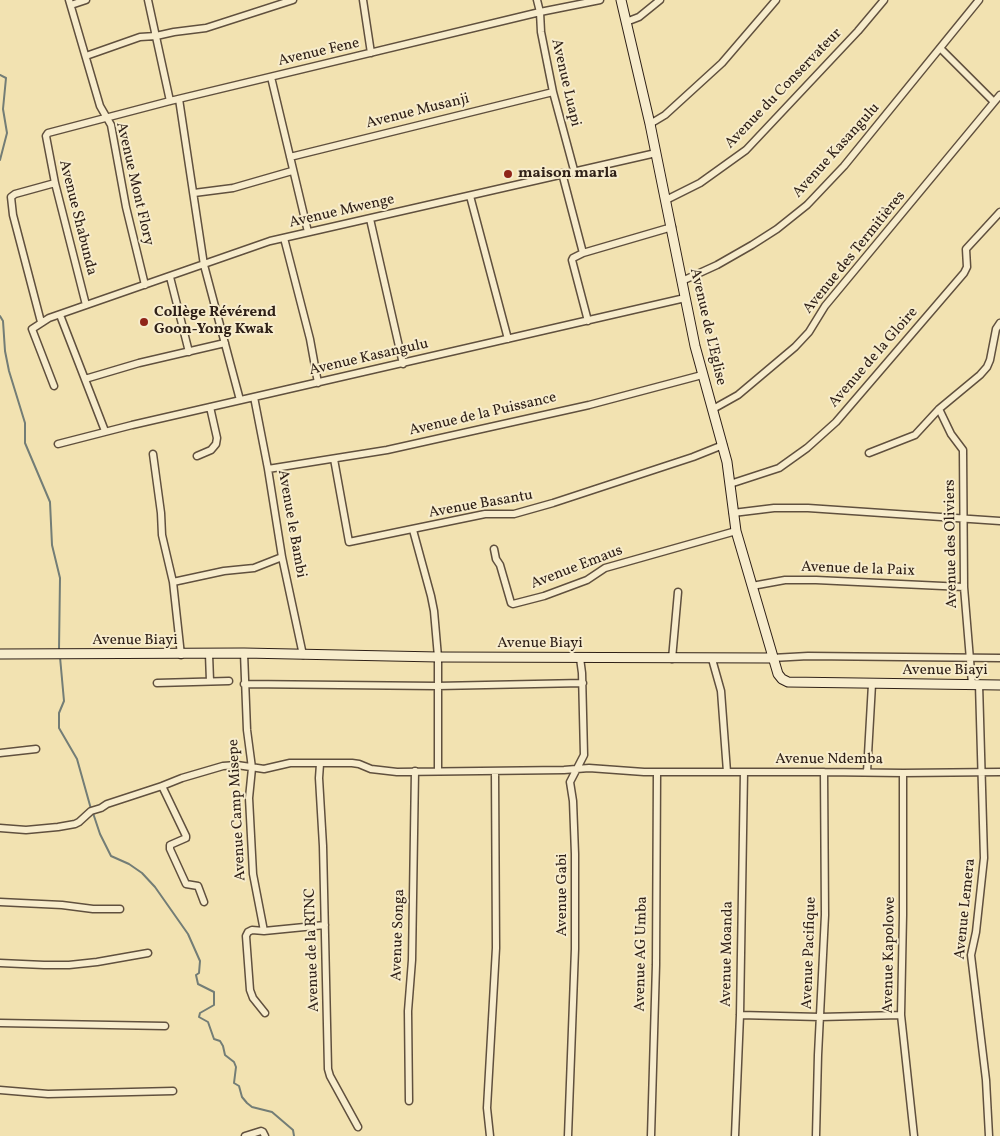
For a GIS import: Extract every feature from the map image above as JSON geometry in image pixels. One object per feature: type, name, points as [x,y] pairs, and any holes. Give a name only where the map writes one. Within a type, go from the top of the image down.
[{"type":"street","points":[[70,2],[86,0]]},
{"type":"street","points":[[148,0],[170,101]]},
{"type":"street","points":[[86,56],[137,38],[206,28],[293,0]]},
{"type":"street","points":[[363,0],[371,53]]},
{"type":"street","name":"Avenue Luapi","points":[[537,0],[541,32],[553,92],[574,170]]},
{"type":"street","name":"Avenue Fene","points":[[46,136],[170,101],[540,12],[600,0]]},
{"type":"street","name":"Avenue de L'Eglise","points":[[621,0],[650,124],[702,375],[723,445],[736,531],[772,658]]},
{"type":"street","points":[[626,22],[639,16],[660,0]]},
{"type":"street","points":[[650,124],[671,110],[722,63],[776,0]]},
{"type":"street","name":"Avenue du Conservateur","points":[[666,200],[700,183],[746,150],[858,31],[884,0]]},
{"type":"street","name":"Avenue Kasangulu","points":[[682,281],[718,265],[777,230],[799,213],[844,166],[979,0]]},
{"type":"street","name":"Avenue Mont Flory","points":[[70,2],[100,106],[111,125],[126,207],[145,285]]},
{"type":"street","points":[[940,48],[994,102]]},
{"type":"street","points":[[271,77],[308,232]]},
{"type":"street","name":"Avenue Musanji","points":[[290,157],[553,92]]},
{"type":"street","name":"Avenue des Termitières","points":[[713,409],[738,395],[810,332],[826,306],[1000,95]]},
{"type":"street","points":[[179,99],[204,265],[240,400]]},
{"type":"street","name":"Avenue Shabunda","points":[[46,136],[55,183],[86,305]]},
{"type":"street","name":"Avenue Mwenge","points":[[40,322],[250,247],[656,152]]},
{"type":"street","points":[[194,193],[233,188],[292,171]]},
{"type":"street","points":[[562,173],[582,253]]},
{"type":"street","points":[[54,386],[32,328],[40,322],[11,197],[15,194],[55,183]]},
{"type":"street","points":[[470,196],[508,340]]},
{"type":"street","name":"Avenue de la Gloire","points":[[730,484],[779,468],[802,452],[836,422],[964,273],[967,267],[966,249],[1000,212]]},
{"type":"street","points":[[370,219],[403,364]]},
{"type":"street","points":[[588,321],[573,258],[582,253],[672,227]]},
{"type":"street","points":[[284,238],[310,339],[318,383]]},
{"type":"street","points":[[170,276],[189,352]]},
{"type":"street","name":"Avenue Kasangulu","points":[[58,444],[105,431],[685,298]]},
{"type":"street","points":[[60,315],[105,431]]},
{"type":"street","points":[[869,453],[915,435],[939,409],[987,367],[996,329],[1000,323]]},
{"type":"street","points":[[85,378],[225,343]]},
{"type":"street","name":"Avenue de la Puissance","points":[[268,469],[387,450],[589,405],[702,375]]},
{"type":"street","name":"Avenue le Bambi","points":[[254,397],[282,557],[303,655]]},
{"type":"street","points":[[197,456],[211,450],[216,444],[217,438],[210,407]]},
{"type":"street","name":"Avenue des Oliviers","points":[[939,409],[951,434],[963,450],[964,587],[970,658],[975,684]]},
{"type":"street","name":"Avenue Basantu","points":[[334,458],[348,542],[485,514],[514,514],[553,503],[723,445]]},
{"type":"street","points":[[153,454],[162,535],[173,582],[181,654]]},
{"type":"street","points":[[733,513],[774,508],[808,508],[1000,522]]},
{"type":"street","points":[[413,530],[432,596],[438,657],[438,770]]},
{"type":"street","name":"Avenue Emaus","points":[[494,549],[511,603],[513,604],[544,596],[587,580],[604,568],[736,531]]},
{"type":"street","points":[[173,582],[224,571],[254,568],[282,557]]},
{"type":"street","name":"Avenue de la Paix","points":[[752,586],[785,580],[816,580],[964,587]]},
{"type":"street","points":[[672,658],[678,592]]},
{"type":"street","name":"Avenue Biayi","points":[[0,654],[244,653],[438,657],[772,658],[778,674],[784,681],[1000,685]]},
{"type":"street","name":"Avenue Camp Misepe","points":[[244,653],[246,730],[252,768],[249,798],[253,874],[264,931]]},
{"type":"street","points":[[209,654],[210,681]]},
{"type":"street","points":[[772,658],[808,656],[1000,658]]},
{"type":"street","name":"Avenue Gabi","points":[[568,1136],[575,949],[576,854],[570,782],[584,755],[585,744],[580,658]]},
{"type":"street","points":[[712,659],[720,690],[727,772]]},
{"type":"street","points":[[156,683],[229,681]]},
{"type":"street","points":[[244,684],[438,686],[582,683]]},
{"type":"street","points":[[867,772],[872,684]]},
{"type":"street","name":"Avenue Lemera","points":[[975,684],[984,858],[976,932],[971,955],[986,1080],[989,1136]]},
{"type":"street","points":[[0,753],[36,749]]},
{"type":"street","name":"Avenue Ndemba","points":[[0,828],[26,830],[75,824],[91,811],[102,808],[106,804],[182,778],[223,766],[237,765],[268,769],[294,763],[352,763],[380,770],[415,771],[604,768],[657,772],[1000,772]]},
{"type":"street","name":"Avenue de la RTNC","points":[[320,764],[319,778],[326,925],[324,957],[328,1012],[328,1069],[358,1127]]},
{"type":"street","name":"Avenue Songa","points":[[409,1100],[408,1010],[412,960],[415,771]]},
{"type":"street","points":[[490,1136],[487,1108],[496,948],[495,771]]},
{"type":"street","name":"Avenue AG Umba","points":[[650,1136],[656,965],[657,772]]},
{"type":"street","name":"Avenue Moanda","points":[[735,1136],[740,1016],[744,772]]},
{"type":"street","name":"Avenue Pacifique","points":[[816,1136],[824,916],[824,772]]},
{"type":"street","name":"Avenue Kapolowe","points":[[903,773],[901,1015],[914,1136]]},
{"type":"street","points":[[162,786],[186,836],[186,838],[170,845],[170,849],[186,884],[198,886],[204,902]]},
{"type":"street","points":[[0,902],[62,905],[93,909],[120,909]]},
{"type":"street","points":[[265,1014],[253,998],[250,990],[246,942],[248,932],[252,930],[264,931],[326,925]]},
{"type":"street","points":[[0,963],[69,965],[148,953]]},
{"type":"street","points":[[740,1016],[901,1015]]},
{"type":"street","points":[[0,1023],[165,1026]]},
{"type":"street","points":[[0,1090],[48,1094],[174,1091]]},
{"type":"street","points":[[245,1136],[261,1132],[265,1136]]},
{"type":"waterway","points":[[0,75],[6,78],[3,109],[7,133],[0,160]]},
{"type":"waterway","points":[[0,316],[3,321],[5,351],[9,371],[25,423],[25,443],[50,502],[52,545],[60,578],[59,650]]},
{"type":"waterway","points":[[60,657],[64,701],[59,713],[59,728],[77,759],[91,809]]},
{"type":"waterway","points":[[93,813],[100,834],[111,856],[129,864],[142,873],[155,887],[188,934],[200,961],[199,973],[196,975],[198,984],[214,992],[214,1005],[200,1013],[199,1017],[208,1022],[214,1039],[220,1041],[225,1055],[234,1062],[236,1067],[234,1083],[239,1086],[242,1097],[252,1107],[272,1112],[293,1130],[294,1136]]},
{"type":"place","name":"maison marla","points":[[508,174]]},
{"type":"place","name":"Collège Révérend Goon-Yong Kwak","points":[[144,322]]}]
